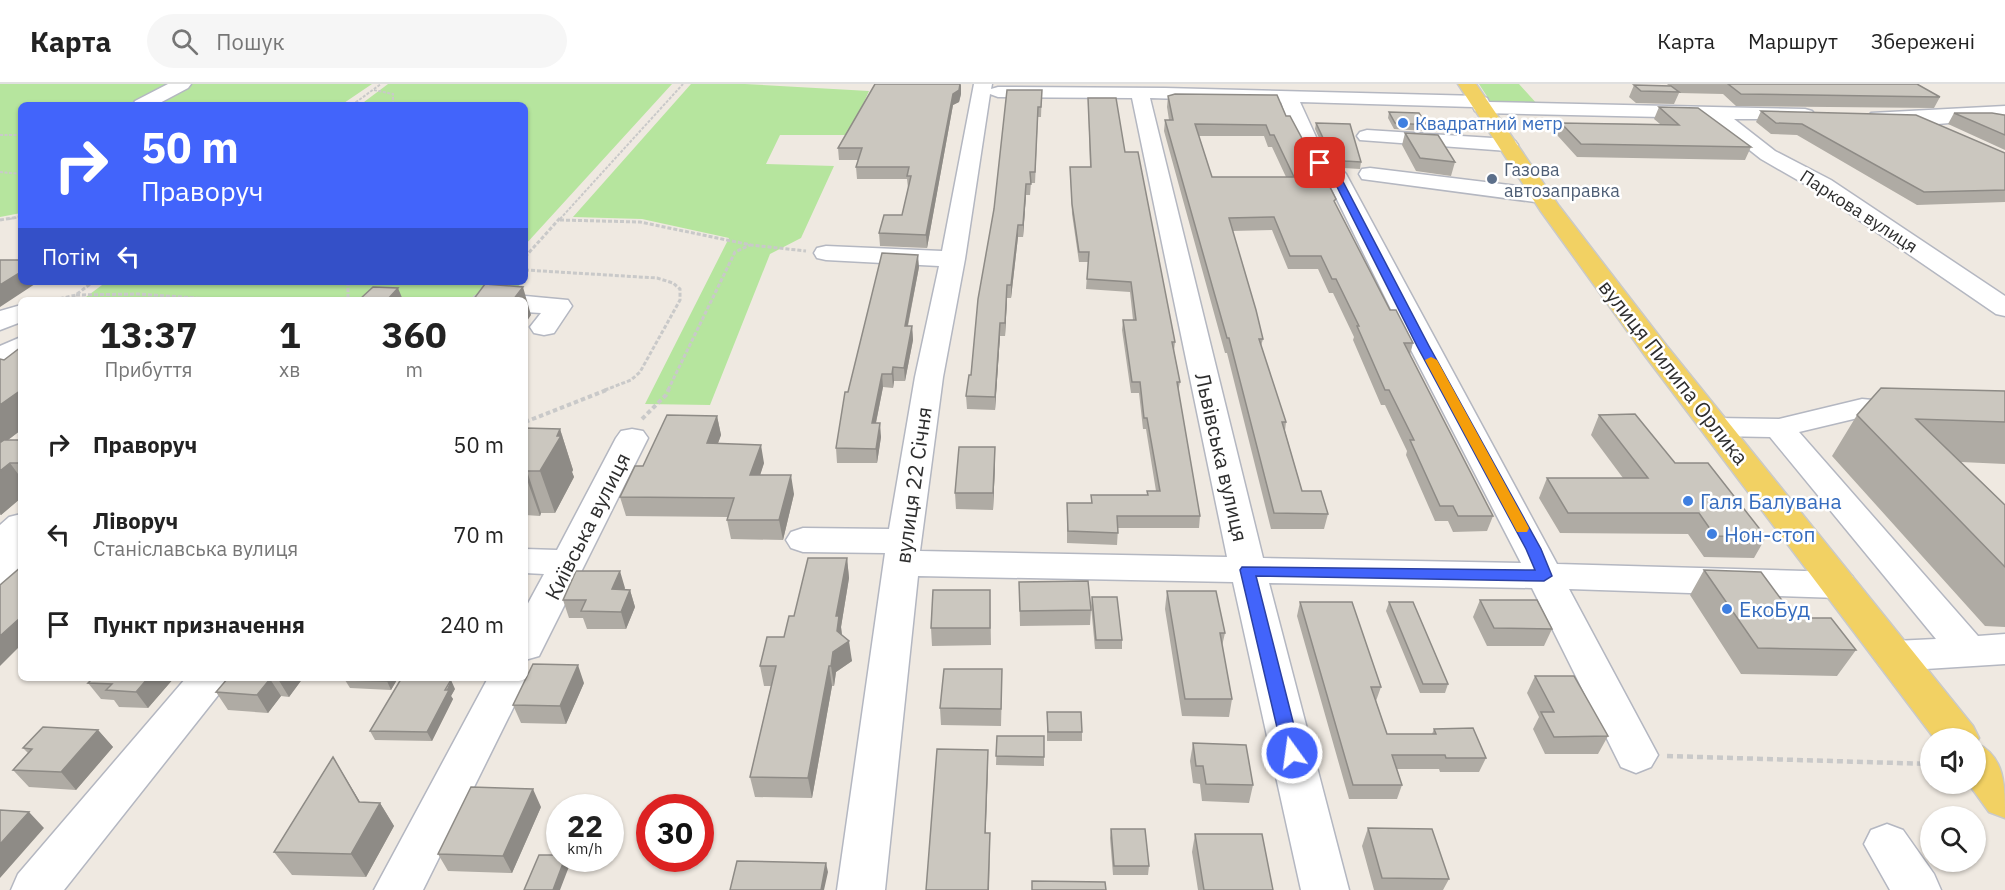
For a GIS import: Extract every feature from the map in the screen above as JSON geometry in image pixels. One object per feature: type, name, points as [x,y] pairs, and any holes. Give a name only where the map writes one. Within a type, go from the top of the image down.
[{"type":"main road","name":"вулиця Пилипа Орлика","points":[[1476,98],[1542,196],[1656,351],[1950,728]]},
{"type":"main road","points":[[1986,774],[2005,799]]},
{"type":"street","points":[[148,102],[182,84]]},
{"type":"street","points":[[977,87],[1156,90],[1289,97],[1476,98],[1714,113],[1821,116]]},
{"type":"street","name":"вулиця 22 Січня","points":[[861,890],[903,552],[929,377],[952,259],[977,87]]},
{"type":"street","name":"Львівська вулиця","points":[[1156,90],[1248,570],[1325,890]]},
{"type":"street","points":[[1289,97],[1309,150],[1320,163],[1335,174],[1423,346],[1533,549],[1544,576],[1636,755]]},
{"type":"street","points":[[1856,117],[1916,118],[2005,112]]},
{"type":"street","name":"Паркова вулиця","points":[[1714,113],[1768,155],[1823,185],[2005,308]]},
{"type":"street","points":[[1916,118],[1955,137]]},
{"type":"street","points":[[1367,135],[1456,163],[1510,192],[1542,196]]},
{"type":"street","points":[[1370,174],[1407,177],[1511,150]]},
{"type":"street","points":[[1510,192],[1492,165],[1511,150]]},
{"type":"street","points":[[826,253],[952,259]]},
{"type":"street","points":[[528,304],[559,306],[544,327]]},
{"type":"street","points":[[1716,427],[1779,428],[1862,408],[1930,410]]},
{"type":"street","points":[[1779,428],[1986,650]]},
{"type":"street","name":"Київська вулиця","points":[[528,640],[632,438]]},
{"type":"street","points":[[0,544],[18,528]]},
{"type":"street","points":[[802,540],[903,552],[1248,570],[1839,585]]},
{"type":"street","points":[[0,544],[18,546]]},
{"type":"street","points":[[0,576],[18,560]]},
{"type":"street","points":[[528,561],[569,562]]},
{"type":"street","points":[[1894,656],[1986,650]]},
{"type":"street","points":[[35,890],[207,681]]},
{"type":"street","points":[[398,890],[506,681]]},
{"type":"street","points":[[1887,844],[1917,890]]},
{"type":"path","points":[[356,102],[381,84]]},
{"type":"path","points":[[528,254],[683,84]]},
{"type":"path","points":[[374,90],[393,94],[393,102]]},
{"type":"path","points":[[0,135],[18,135]]},
{"type":"path","points":[[0,172],[18,174]]},
{"type":"path","points":[[0,220],[18,217]]},
{"type":"path","points":[[560,220],[640,222],[751,245],[826,253]]},
{"type":"path","points":[[632,438],[646,413],[666,395],[735,252],[751,245]]},
{"type":"path","points":[[528,270],[657,278],[673,283],[680,289],[680,300],[640,372],[631,380],[528,421]]},
{"type":"path","points":[[74,297],[89,285]]},
{"type":"path","points":[[473,297],[494,285]]},
{"type":"path","points":[[67,297],[138,294],[182,297]]},
{"type":"path","points":[[1636,755],[1920,764]]},
{"type":"green space","points":[[0,84],[372,84],[345,102],[18,102],[18,214],[0,217]]},
{"type":"green space","points":[[388,84],[672,84],[528,242],[528,102],[364,102]]},
{"type":"green space","points":[[691,84],[745,84],[869,91],[849,135],[780,135],[766,164],[834,166],[801,238],[770,254],[710,405],[645,404],[729,238],[642,219],[573,217]]},
{"type":"green space","points":[[1479,84],[1519,84],[1538,105],[1496,104],[1490,101]]},
{"type":"green space","points":[[102,285],[519,285],[509,297],[86,297]]},
{"type":"building","points":[[875,84],[960,84],[959,90],[953,94],[926,235],[879,233],[884,215],[902,215],[911,176],[907,176],[909,167],[856,167],[862,148],[838,148]]},
{"type":"building","points":[[1728,84],[1917,84],[1940,97],[1741,94]]},
{"type":"building","points":[[1634,85],[1671,86],[1679,92],[1641,91]]},
{"type":"building","points":[[1007,90],[1042,90],[1041,107],[1038,107],[1035,172],[1030,172],[1031,184],[1026,184],[1023,225],[1018,225],[1011,285],[1007,285],[1005,323],[1000,323],[995,397],[966,396],[969,375],[971,375],[978,299],[994,209]]},
{"type":"building","points":[[1175,94],[1277,95],[1286,116],[1290,116],[1313,154],[1336,199],[1334,201],[1390,310],[1396,310],[1413,343],[1404,343],[1493,516],[1458,516],[1453,506],[1440,506],[1410,440],[1414,440],[1389,390],[1385,390],[1357,326],[1359,326],[1336,279],[1332,279],[1321,256],[1290,256],[1274,217],[1229,218],[1256,310],[1263,339],[1259,339],[1286,422],[1282,422],[1302,491],[1321,491],[1328,514],[1274,513],[1229,338],[1227,338],[1165,120],[1173,120],[1168,96]],"holes":[[[1195,124],[1266,125],[1270,135],[1274,135],[1294,177],[1212,177]]]},
{"type":"building","points":[[1088,98],[1116,98],[1125,152],[1138,152],[1175,342],[1172,342],[1180,382],[1177,382],[1200,516],[1117,516],[1118,533],[1068,531],[1067,503],[1092,503],[1091,495],[1148,495],[1147,491],[1160,491],[1147,418],[1144,418],[1140,382],[1132,382],[1123,320],[1136,320],[1131,282],[1087,279],[1089,252],[1079,252],[1072,204],[1070,167],[1091,167]]},
{"type":"building","points":[[1659,107],[1698,108],[1751,147],[1581,144],[1561,123],[1679,125]]},
{"type":"building","points":[[1761,111],[1916,115],[2005,153],[2005,190],[1924,192],[1802,124],[1776,123]]},
{"type":"building","points":[[1389,112],[1419,113],[1427,125],[1395,123]]},
{"type":"building","points":[[1954,113],[2005,115],[2005,135]]},
{"type":"building","points":[[1316,123],[1350,124],[1361,162],[1345,161],[1324,140]]},
{"type":"building","points":[[1405,133],[1438,135],[1455,162],[1420,158]]},
{"type":"building","points":[[882,253],[918,255],[905,326],[912,326],[904,368],[893,367],[892,374],[882,374],[872,423],[880,423],[876,449],[836,448],[845,392],[848,392]]},
{"type":"building","points":[[0,260],[18,260],[18,274],[0,285]]},
{"type":"building","points":[[484,285],[523,287],[515,297],[475,297]]},
{"type":"building","points":[[373,287],[398,288],[390,297],[362,297]]},
{"type":"building","points":[[18,349],[18,392],[0,405],[0,359],[4,360]]},
{"type":"building","points":[[1881,388],[2005,391],[2005,422],[1916,419],[2005,505],[2005,567],[1857,415]]},
{"type":"building","points":[[1635,414],[1675,463],[1708,463],[1766,537],[1715,536],[1699,513],[1568,513],[1547,478],[1648,478],[1599,415]]},
{"type":"building","points":[[667,415],[717,416],[707,443],[761,445],[750,475],[791,475],[779,520],[727,520],[734,498],[620,497],[635,466],[643,466]]},
{"type":"building","points":[[528,428],[560,429],[557,436],[561,436],[540,471],[528,471]]},
{"type":"building","points":[[18,440],[18,463],[10,463],[0,471],[0,442]]},
{"type":"building","points":[[959,447],[995,447],[993,493],[955,493]]},
{"type":"building","points":[[808,558],[847,558],[836,616],[839,616],[837,631],[849,641],[833,652],[808,778],[750,777],[776,666],[760,666],[767,637],[784,637],[789,616],[794,616]]},
{"type":"building","points":[[18,570],[18,620],[0,636],[0,585]]},
{"type":"building","points":[[1704,570],[1761,572],[1795,618],[1831,618],[1856,650],[1758,648]]},
{"type":"building","points":[[576,571],[620,571],[612,589],[630,590],[621,612],[581,611],[586,600],[563,600]]},
{"type":"building","points":[[1088,581],[1091,610],[1020,611],[1019,582]]},
{"type":"building","points":[[933,590],[990,590],[990,628],[931,628]]},
{"type":"building","points":[[1167,591],[1216,591],[1225,633],[1220,633],[1232,699],[1185,699]]},
{"type":"building","points":[[1092,597],[1117,597],[1122,640],[1096,640]]},
{"type":"building","points":[[1480,600],[1537,600],[1552,629],[1494,628]]},
{"type":"building","points":[[1300,602],[1352,602],[1381,687],[1371,687],[1387,734],[1436,734],[1434,729],[1473,728],[1486,758],[1392,755],[1402,785],[1353,785]]},
{"type":"building","points":[[1389,602],[1413,602],[1448,684],[1423,684]]},
{"type":"building","points":[[533,664],[578,665],[560,706],[513,705],[525,681],[528,681],[528,674]]},
{"type":"building","points":[[944,669],[1002,669],[1001,709],[940,708]]},
{"type":"building","points":[[1535,676],[1574,676],[1608,736],[1554,737],[1541,712],[1554,712]]},
{"type":"building","points":[[90,681],[145,681],[136,692],[106,690],[112,684],[88,683]]},
{"type":"building","points":[[225,681],[268,681],[257,695],[216,692]]},
{"type":"building","points":[[400,681],[450,681],[445,690],[449,690],[427,732],[370,731]]},
{"type":"building","points":[[1047,712],[1081,712],[1082,732],[1048,732]]},
{"type":"building","points":[[43,727],[98,730],[61,772],[13,770],[32,749],[23,748]]},
{"type":"building","points":[[997,736],[1044,736],[1044,757],[996,756]]},
{"type":"building","points":[[1193,743],[1246,745],[1253,785],[1206,784],[1203,766],[1196,766]]},
{"type":"building","points":[[937,749],[988,750],[985,833],[990,833],[988,890],[926,890]]},
{"type":"building","points":[[333,757],[359,802],[380,803],[351,854],[274,852]]},
{"type":"building","points":[[471,787],[533,789],[503,856],[438,854]]},
{"type":"building","points":[[0,810],[29,812],[0,844]]},
{"type":"building","points":[[1368,828],[1432,829],[1449,879],[1382,878]]},
{"type":"building","points":[[1111,829],[1145,829],[1149,866],[1114,866]]},
{"type":"building","points":[[1195,834],[1262,834],[1273,890],[1204,890]]},
{"type":"building","points":[[539,855],[546,855],[546,872],[560,872],[553,890],[524,890]]},
{"type":"building","points":[[737,861],[826,863],[821,890],[730,890]]},
{"type":"building","points":[[1032,881],[1105,882],[1106,890],[1032,890]]},
{"type":"slow traffic","points":[[1431,360],[1522,528]]},
{"type":"place","name":"Квадратний метр","points":[[1403,123]]},
{"type":"place","name":"Газова автозаправка","points":[[1492,179]]},
{"type":"place","name":"Галя Балувана","points":[[1688,501]]},
{"type":"place","name":"Нон-стоп","points":[[1712,534]]},
{"type":"place","name":"ЕкоБуд","points":[[1727,609]]},
{"type":"route","points":[[1292,753],[1248,570],[1544,576],[1533,549],[1423,346],[1335,174],[1320,163]]}]
